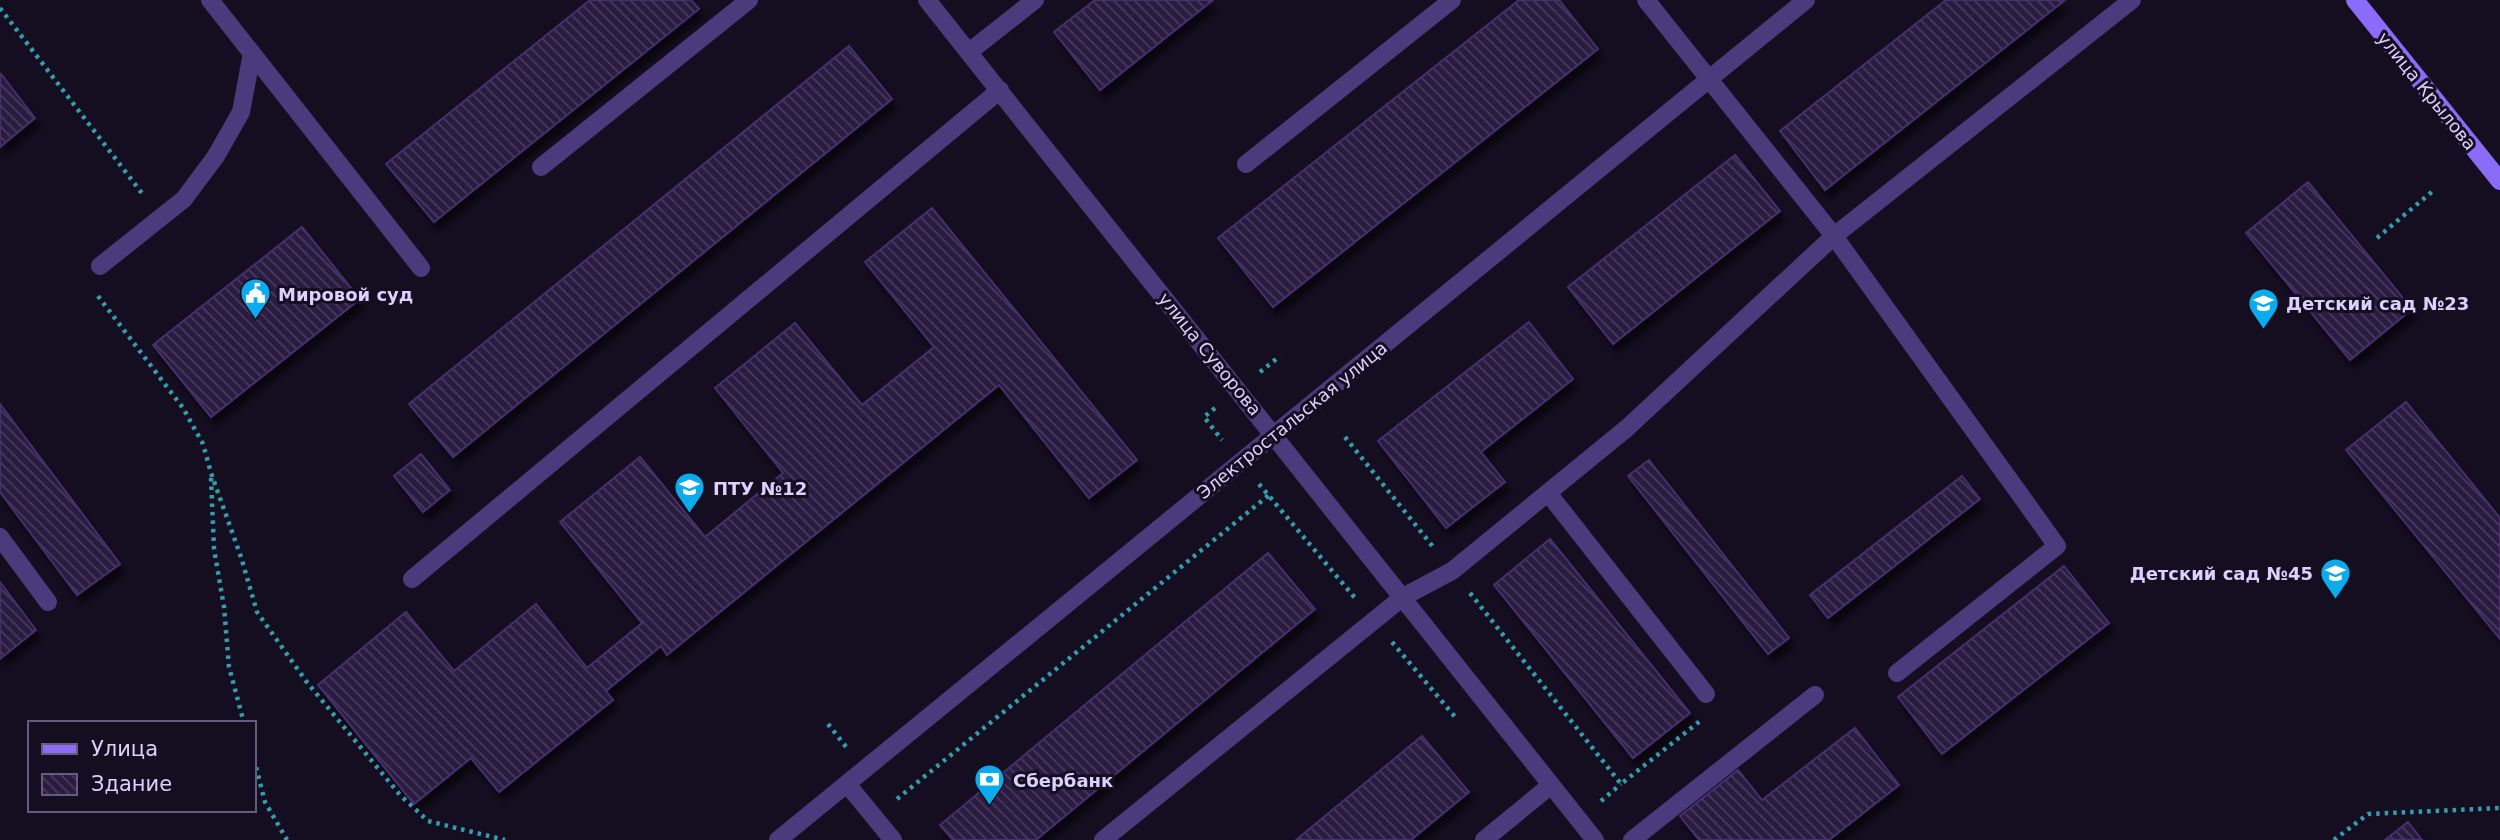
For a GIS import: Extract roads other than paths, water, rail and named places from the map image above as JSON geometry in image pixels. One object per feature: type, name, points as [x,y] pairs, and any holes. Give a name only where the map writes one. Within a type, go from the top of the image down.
[{"type":"main road","name":"улица Крылова","points":[[2355,0],[2500,181]]},
{"type":"street","points":[[210,0],[421,268]]},
{"type":"street","points":[[541,166],[749,0]]},
{"type":"street","name":"улица Суворова","points":[[927,0],[1595,840]]},
{"type":"street","points":[[969,52],[1035,0]]},
{"type":"street","points":[[1245,164],[1452,0]]},
{"type":"street","points":[[1646,0],[1834,236],[2056,546],[1897,673]]},
{"type":"street","name":"Электростальская улица","points":[[778,840],[1806,0]]},
{"type":"street","points":[[1103,840],[1403,597],[1452,571],[1548,493],[1627,428],[1834,236],[2132,0]]},
{"type":"street","points":[[100,266],[184,199],[216,156],[241,112],[252,54]]},
{"type":"street","points":[[412,579],[1000,90]]},
{"type":"street","points":[[1548,493],[1706,694]]},
{"type":"street","points":[[0,537],[48,602]]},
{"type":"street","points":[[1632,840],[1815,695]]},
{"type":"street","points":[[847,784],[893,840]]},
{"type":"street","points":[[1484,840],[1551,785]]},
{"type":"place","name":"Мировой суд","points":[[255,321]]},
{"type":"place","name":"Детский сад №23","points":[[2263,330]]},
{"type":"place","name":"ПТУ №12","points":[[690,515]]},
{"type":"place","name":"Детский сад №45","points":[[2336,600]]},
{"type":"place","name":"Сбербанк","points":[[990,807]]}]
